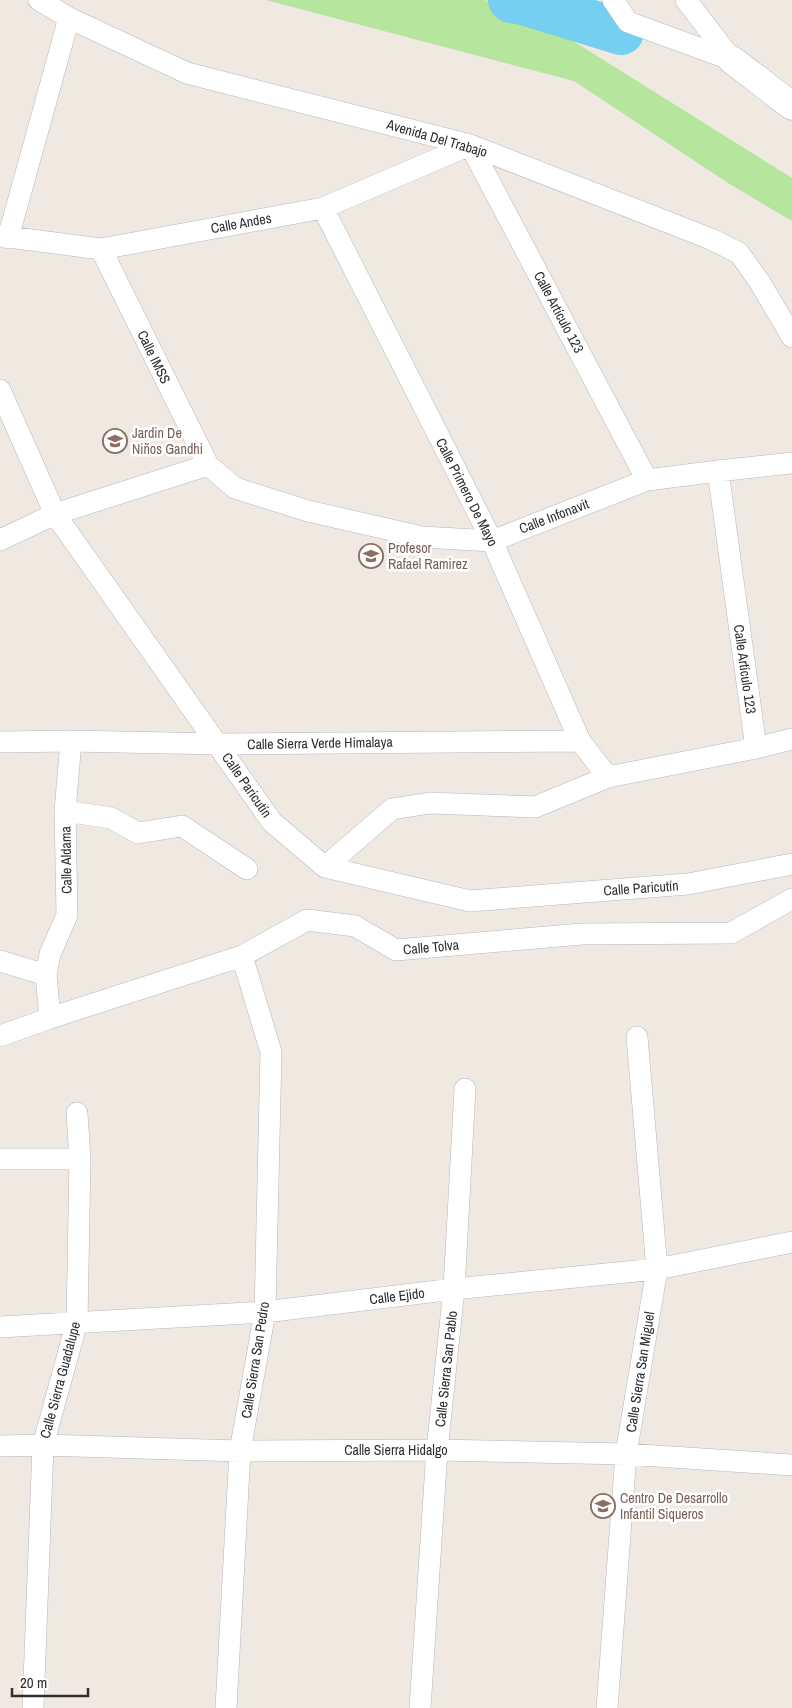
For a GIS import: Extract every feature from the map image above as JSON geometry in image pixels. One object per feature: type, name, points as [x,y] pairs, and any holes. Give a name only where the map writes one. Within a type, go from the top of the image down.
[{"type":"street","name":"Avenida Del Trabajo","points":[[39,0],[69,18],[186,73],[470,145],[711,239],[739,253],[759,281],[792,337]]},
{"type":"street","points":[[613,0],[628,22],[732,60]]},
{"type":"street","points":[[686,0],[732,60],[792,106]]},
{"type":"street","points":[[4,237],[69,18]]},
{"type":"street","name":"Calle Andes","points":[[4,237],[101,249],[323,208],[470,145]]},
{"type":"street","name":"Calle Artículo 123","points":[[470,145],[647,480]]},
{"type":"street","name":"Calle Primero De Mayo","points":[[323,208],[492,541],[580,741],[608,776]]},
{"type":"street","name":"Calle IMSS","points":[[101,249],[208,465]]},
{"type":"street","name":"Calle Paricutín","points":[[0,390],[55,514],[219,744],[272,822],[325,867],[470,901],[688,884],[792,864]]},
{"type":"street","name":"Calle Infonavit","points":[[208,465],[236,488],[308,511],[422,537],[492,541],[647,480],[792,463]]},
{"type":"street","points":[[0,540],[55,514],[208,465]]},
{"type":"street","name":"Calle Artículo 123","points":[[718,471],[756,748]]},
{"type":"street","points":[[325,867],[392,809],[430,802],[535,807],[608,776],[756,748],[792,739]]},
{"type":"street","name":"Calle Sierra Verde Himalaya","points":[[0,742],[71,741],[219,744],[580,741]]},
{"type":"street","name":"Calle Aldama","points":[[46,975],[50,954],[67,915],[66,811],[71,741]]},
{"type":"street","points":[[66,811],[111,818],[138,834],[182,826],[247,869]]},
{"type":"street","name":"Calle Tolva","points":[[0,1036],[242,956],[307,920],[355,926],[396,950],[582,934],[731,933],[792,898]]},
{"type":"street","name":"Calle Sierra San Pedro","points":[[226,1708],[240,1451],[265,1312],[272,1052],[242,956]]},
{"type":"street","points":[[0,961],[46,975],[50,1018]]},
{"type":"street","name":"Calle Sierra San Miguel","points":[[607,1708],[626,1454],[657,1269],[637,1037]]},
{"type":"street","name":"Calle Sierra San Pablo","points":[[420,1708],[437,1450],[454,1289],[465,1089]]},
{"type":"street","name":"Calle Sierra Guadalupe","points":[[33,1708],[43,1444],[77,1322],[80,1159],[77,1113]]},
{"type":"street","points":[[0,1158],[80,1159]]},
{"type":"street","name":"Calle Ejido","points":[[0,1327],[265,1312],[454,1289],[657,1269],[792,1242]]},
{"type":"street","name":"Calle Sierra Hidalgo","points":[[0,1446],[43,1444],[240,1451],[437,1450],[626,1454],[792,1465]]},
{"type":"green space","points":[[266,0],[485,0],[538,19],[792,178],[792,221],[728,183],[574,81]]},
{"type":"waterway","points":[[511,0],[621,32]]},
{"type":"place","name":"Jardin De Niños Gandhi","points":[[115,441]]},
{"type":"place","name":"Profesor Rafael Ramirez","points":[[371,556]]},
{"type":"place","name":"Centro De Desarrollo Infantil Siqueros","points":[[603,1506]]}]
